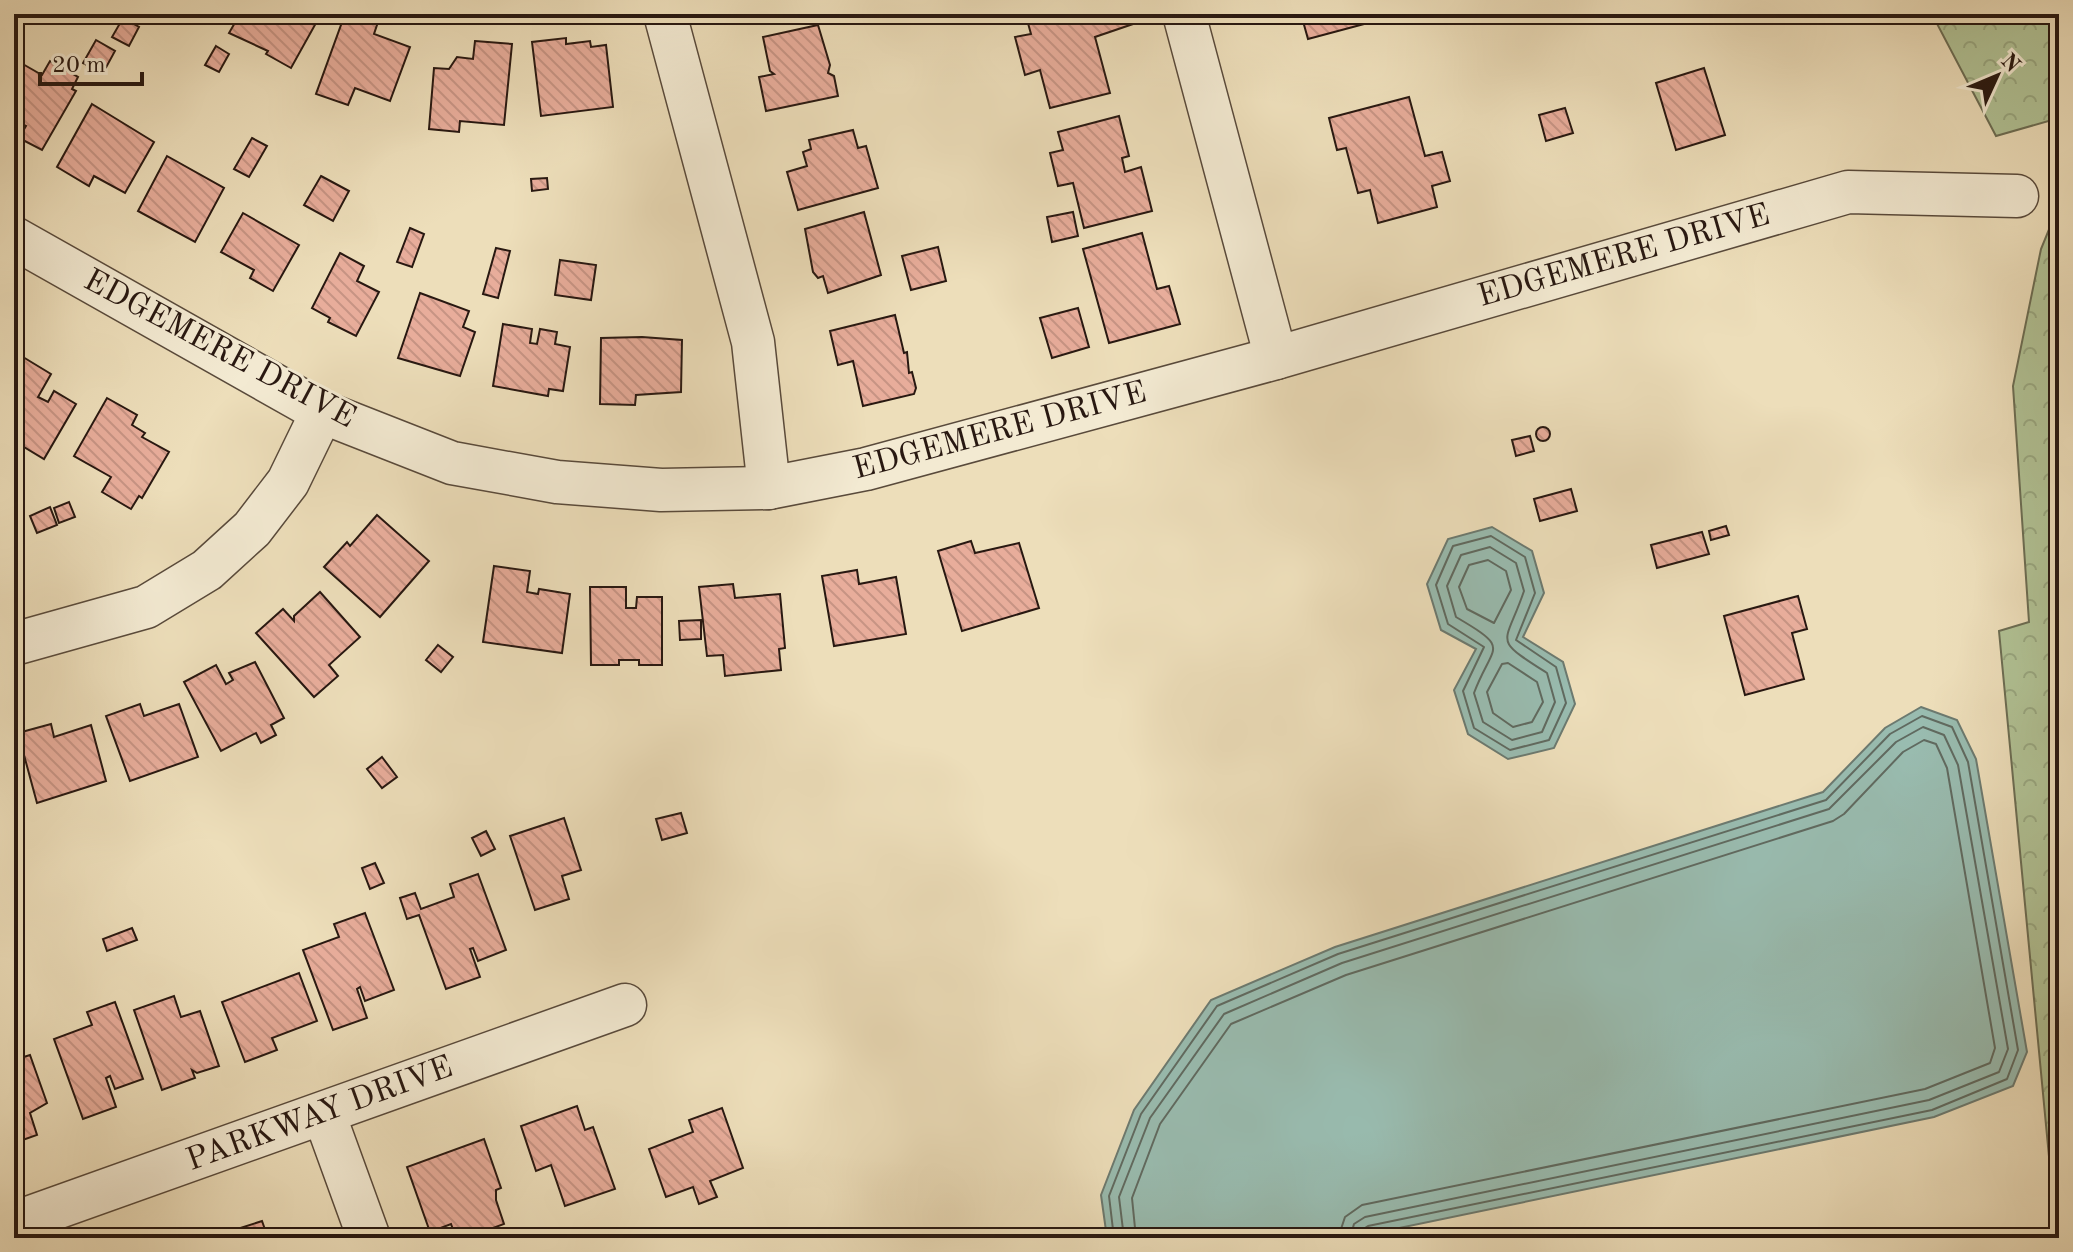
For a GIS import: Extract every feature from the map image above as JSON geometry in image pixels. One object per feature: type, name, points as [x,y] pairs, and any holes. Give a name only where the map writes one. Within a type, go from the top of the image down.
[{"type":"street","points":[[665,14],[753,342],[769,488]]},
{"type":"street","points":[[1184,14],[1276,358]]},
{"type":"street","name":"EDGEMERE DRIVE","points":[[14,238],[322,412],[452,463],[557,482],[661,490],[769,488],[866,469],[1276,358],[1848,192],[2017,196]]},
{"type":"street","points":[[14,644],[146,607],[207,570],[252,529],[288,482],[322,412]]},
{"type":"street","name":"PARKWAY DRIVE","points":[[14,1223],[625,1005]]},
{"type":"street","points":[[324,1114],[369,1238]]},
{"type":"green space","points":[[1926,14],[2059,14],[2059,118],[1996,136],[1933,16]]},
{"type":"green space","points":[[2059,205],[2059,1169],[2050,1167],[1999,631],[2029,622],[2013,386],[2041,249]]},
{"type":"water","points":[[1492,527],[1532,551],[1544,593],[1523,637],[1563,662],[1575,704],[1554,748],[1508,759],[1468,734],[1454,690],[1476,649],[1441,630],[1427,584],[1448,539]]},
{"type":"water","points":[[1921,707],[1957,720],[1976,759],[2027,1052],[2013,1086],[1934,1117],[1351,1238],[1107,1238],[1101,1195],[1134,1110],[1211,1000],[1335,947],[1823,792],[1885,728]]},
{"type":"building","points":[[240,14],[321,14],[291,68],[266,54],[268,51],[229,33]]},
{"type":"building","points":[[345,14],[378,22],[374,34],[410,47],[390,101],[355,88],[348,105],[316,94]]},
{"type":"building","points":[[1131,14],[1133,24],[1095,37],[1110,93],[1050,108],[1040,70],[1025,75],[1015,37],[1031,34],[1026,16]]},
{"type":"building","points":[[1301,14],[1377,14],[1379,20],[1308,39]]},
{"type":"building","points":[[1641,14],[1668,14],[1668,16],[1643,22]]},
{"type":"building","points":[[123,18],[139,27],[129,46],[112,37]]},
{"type":"building","points":[[818,25],[830,65],[828,73],[834,76],[838,96],[766,111],[759,77],[774,74],[770,71],[763,37]]},
{"type":"building","points":[[566,38],[566,44],[590,41],[591,47],[606,45],[613,107],[541,116],[532,42]]},
{"type":"building","points":[[96,40],[115,51],[103,73],[83,63]]},
{"type":"building","points":[[475,41],[512,44],[504,125],[460,121],[459,132],[429,129],[434,68],[449,69],[457,57],[473,59]]},
{"type":"building","points":[[216,46],[229,54],[219,72],[205,65]]},
{"type":"building","points":[[14,59],[42,75],[50,61],[78,77],[72,89],[76,91],[42,150],[19,138],[26,126],[16,121],[14,125]]},
{"type":"building","points":[[1704,68],[1725,135],[1676,150],[1656,83]]},
{"type":"building","points":[[1409,97],[1425,156],[1442,152],[1450,181],[1432,186],[1437,207],[1378,223],[1370,190],[1358,193],[1346,148],[1337,150],[1329,118]]},
{"type":"building","points":[[92,104],[154,142],[125,193],[94,176],[89,186],[57,167]]},
{"type":"building","points":[[1565,108],[1573,133],[1546,141],[1539,115]]},
{"type":"building","points":[[1119,116],[1129,156],[1122,158],[1125,172],[1141,167],[1152,211],[1084,228],[1073,183],[1058,186],[1050,153],[1063,150],[1058,132]]},
{"type":"building","points":[[853,130],[858,148],[866,146],[878,188],[798,210],[787,172],[807,166],[803,152],[811,149],[809,140]]},
{"type":"building","points":[[252,138],[267,146],[249,177],[234,169]]},
{"type":"building","points":[[167,156],[224,188],[195,242],[138,211]]},
{"type":"building","points":[[321,176],[349,191],[333,221],[304,205]]},
{"type":"building","points":[[547,178],[548,189],[532,191],[531,179]]},
{"type":"building","points":[[864,212],[881,275],[828,293],[823,276],[818,278],[813,272],[805,229]]},
{"type":"building","points":[[1073,212],[1078,236],[1052,242],[1047,217]]},
{"type":"building","points":[[243,213],[299,245],[273,291],[250,278],[254,270],[221,252]]},
{"type":"building","points":[[410,228],[424,234],[412,267],[397,262]]},
{"type":"building","points":[[1142,233],[1157,289],[1169,286],[1180,324],[1109,343],[1083,249]]},
{"type":"building","points":[[938,247],[946,281],[911,290],[902,256]]},
{"type":"building","points":[[496,248],[510,251],[498,298],[483,294]]},
{"type":"building","points":[[340,253],[364,266],[357,281],[379,292],[356,336],[328,322],[330,318],[312,308]]},
{"type":"building","points":[[560,260],[596,265],[591,300],[555,295]]},
{"type":"building","points":[[420,293],[469,311],[463,327],[475,332],[460,376],[398,358]]},
{"type":"building","points":[[1078,308],[1089,347],[1052,358],[1040,318]]},
{"type":"building","points":[[895,315],[904,353],[907,352],[909,373],[912,372],[916,388],[914,394],[863,406],[853,361],[838,365],[830,331]]},
{"type":"building","points":[[503,324],[532,329],[530,343],[537,344],[540,329],[557,332],[555,344],[570,347],[563,391],[549,389],[548,396],[493,386]]},
{"type":"building","points":[[601,338],[682,340],[681,392],[636,395],[635,405],[600,404]]},
{"type":"building","points":[[23,357],[51,374],[38,397],[48,402],[54,391],[76,404],[44,459],[14,441],[14,372]]},
{"type":"building","points":[[107,398],[137,415],[132,425],[145,433],[142,437],[169,452],[142,498],[139,496],[131,509],[102,492],[111,477],[74,456]]},
{"type":"building","points":[[1543,427],[1550,434],[1543,441],[1536,434]]},
{"type":"building","points":[[1530,436],[1534,451],[1516,456],[1512,440]]},
{"type":"building","points":[[1571,489],[1577,511],[1540,521],[1534,499]]},
{"type":"building","points":[[69,502],[75,517],[59,523],[54,508]]},
{"type":"building","points":[[50,507],[57,525],[37,533],[30,516]]},
{"type":"building","points":[[377,515],[429,561],[380,617],[324,567],[347,542],[350,546]]},
{"type":"building","points":[[1726,526],[1729,535],[1711,540],[1709,531]]},
{"type":"building","points":[[1702,532],[1709,554],[1657,568],[1651,545]]},
{"type":"building","points":[[971,541],[975,553],[1019,543],[1039,608],[962,631],[938,551]]},
{"type":"building","points":[[494,566],[530,571],[527,592],[538,594],[539,589],[570,594],[562,653],[483,642]]},
{"type":"building","points":[[857,570],[859,584],[896,577],[906,634],[834,646],[822,576]]},
{"type":"building","points":[[733,584],[735,598],[780,594],[785,648],[779,649],[781,670],[725,676],[723,655],[707,656],[699,587]]},
{"type":"building","points":[[590,587],[626,587],[626,608],[636,608],[637,597],[662,597],[662,665],[639,665],[639,660],[619,660],[619,665],[591,665]]},
{"type":"building","points":[[320,592],[360,637],[329,665],[338,676],[314,697],[256,633],[283,609],[294,621],[294,616]]},
{"type":"building","points":[[1798,596],[1807,629],[1792,633],[1804,679],[1745,695],[1724,616]]},
{"type":"building","points":[[701,620],[701,639],[680,640],[679,621]]},
{"type":"building","points":[[438,645],[453,657],[441,672],[426,660]]},
{"type":"building","points":[[255,662],[284,718],[271,725],[276,735],[261,743],[256,733],[221,751],[184,682],[216,665],[226,684],[233,680],[229,673]]},
{"type":"building","points":[[140,704],[144,716],[179,704],[198,757],[130,781],[106,716]]},
{"type":"building","points":[[51,724],[54,737],[91,725],[106,781],[37,803],[18,733]]},
{"type":"building","points":[[382,757],[397,777],[382,788],[367,769]]},
{"type":"building","points":[[14,797],[23,831],[14,833]]},
{"type":"building","points":[[681,813],[687,833],[662,840],[656,819]]},
{"type":"building","points":[[564,818],[581,870],[562,876],[569,899],[535,910],[510,836]]},
{"type":"building","points":[[486,831],[495,849],[481,856],[472,838]]},
{"type":"building","points":[[375,863],[384,883],[370,889],[362,868]]},
{"type":"building","points":[[478,874],[506,950],[478,961],[473,948],[470,949],[480,977],[446,989],[419,915],[407,919],[400,898],[415,893],[421,909],[454,897],[450,884]]},
{"type":"building","points":[[365,913],[394,990],[365,1001],[360,987],[357,989],[367,1018],[333,1030],[303,950],[339,937],[334,924]]},
{"type":"building","points":[[132,928],[137,940],[107,951],[103,939]]},
{"type":"building","points":[[299,973],[317,1021],[272,1038],[277,1050],[245,1062],[222,1002]]},
{"type":"building","points":[[174,996],[181,1017],[200,1011],[219,1066],[197,1073],[192,1070],[195,1078],[162,1090],[134,1010]]},
{"type":"building","points":[[115,1002],[143,1079],[115,1089],[110,1076],[106,1078],[116,1107],[83,1119],[54,1039],[92,1025],[87,1012]]},
{"type":"building","points":[[30,1055],[47,1103],[30,1113],[37,1135],[14,1143],[14,1060]]},
{"type":"building","points":[[577,1106],[585,1130],[593,1127],[615,1189],[565,1206],[551,1165],[536,1171],[521,1126]]},
{"type":"building","points":[[722,1108],[743,1168],[710,1181],[717,1197],[699,1204],[693,1187],[666,1197],[649,1149],[693,1132],[689,1120]]},
{"type":"building","points":[[484,1139],[501,1188],[496,1190],[496,1200],[504,1224],[466,1238],[456,1238],[451,1224],[430,1232],[407,1167]]},
{"type":"building","points":[[262,1221],[268,1238],[230,1238],[228,1232]]}]
